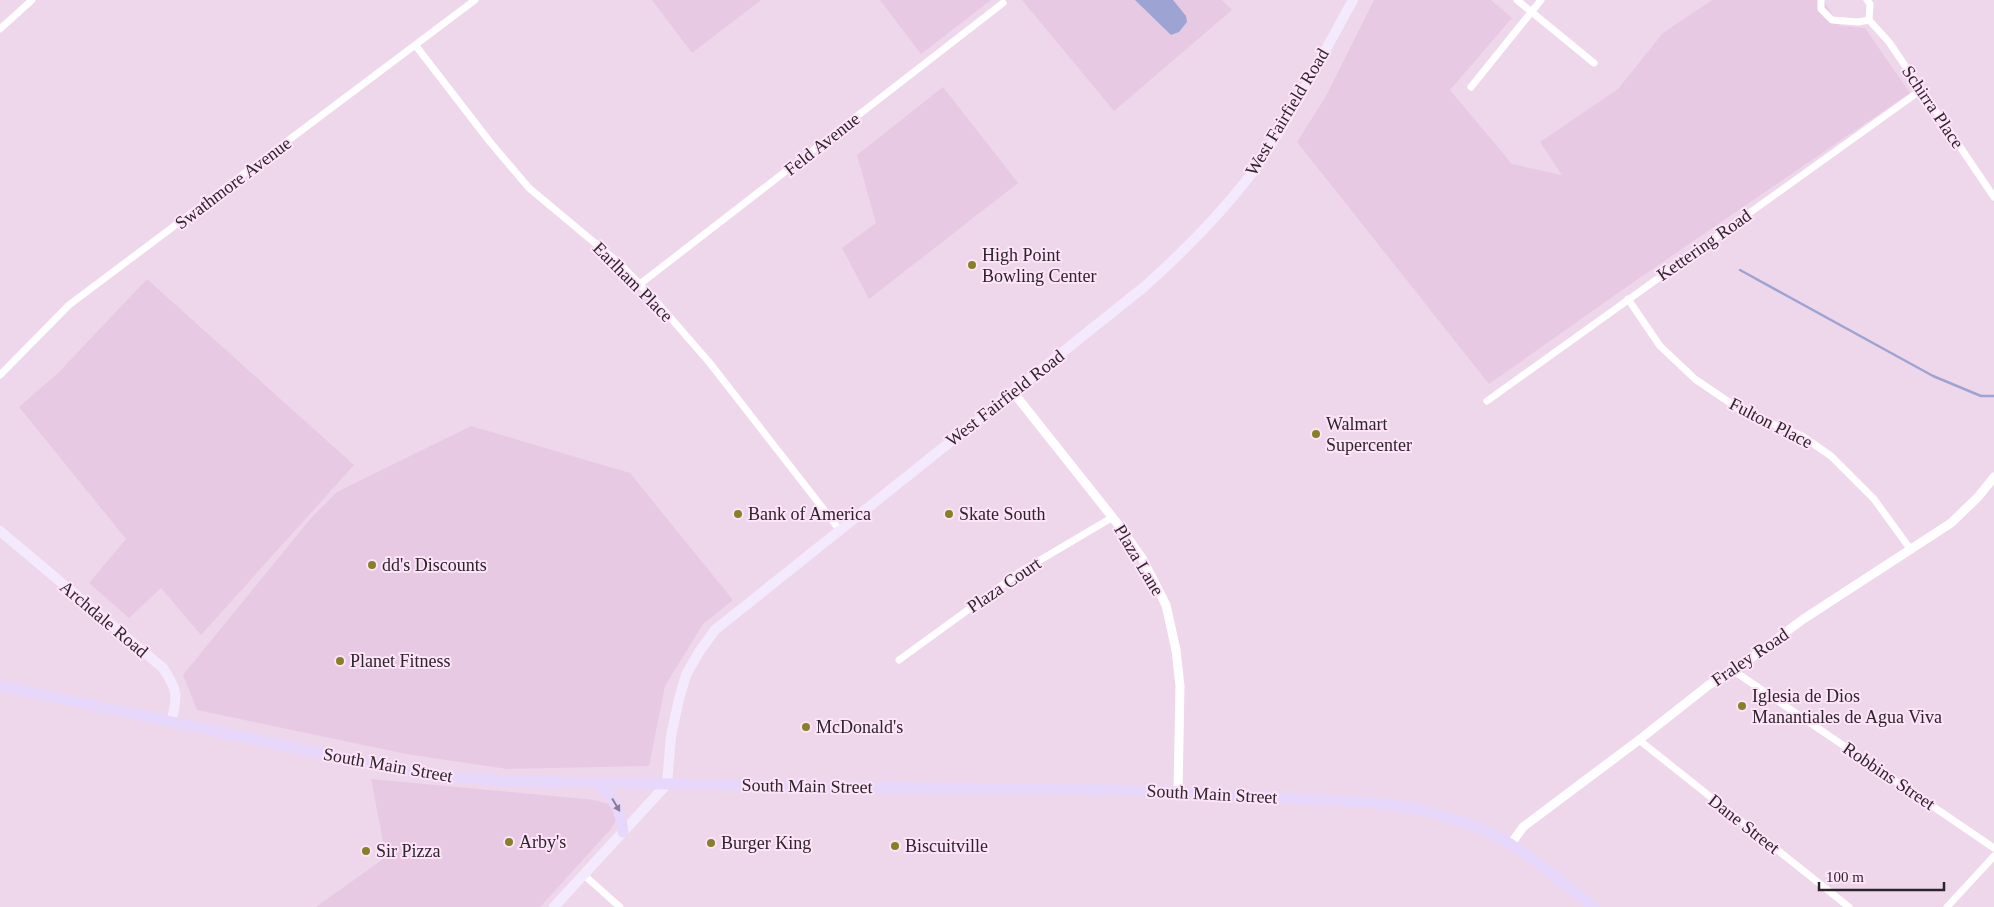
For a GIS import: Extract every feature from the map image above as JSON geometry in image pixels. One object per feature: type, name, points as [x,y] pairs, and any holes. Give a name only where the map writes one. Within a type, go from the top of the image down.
[{"type":"main road","name":"West Fairfield Road","points":[[667,784],[671,736],[678,699],[686,675],[699,652],[715,630],[1144,287],[1177,258],[1248,177],[1277,134],[1353,0]]},
{"type":"main road","name":"Archdale Road","points":[[0,532],[163,668],[173,682],[177,701],[171,722]]},
{"type":"main road","name":"South Main Street","points":[[0,686],[420,774],[502,781],[1178,792],[1381,802],[1444,816],[1468,824],[1511,844],[1594,907]]},
{"type":"main road","points":[[598,782],[620,811],[623,832]]},
{"type":"main road","points":[[554,907],[667,784]]},
{"type":"street","points":[[0,29],[32,0]]},
{"type":"street","name":"Swathmore Avenue","points":[[0,375],[70,305],[475,0]]},
{"type":"street","points":[[1517,0],[1594,63]]},
{"type":"street","points":[[1471,87],[1541,0]]},
{"type":"street","points":[[1820,0],[1821,9],[1832,20],[1858,22],[1870,20],[1870,4],[1867,0]]},
{"type":"street","name":"Feld Avenue","points":[[640,284],[1003,3]]},
{"type":"street","name":"Schirra Place","points":[[1870,20],[1889,42],[1994,197]]},
{"type":"street","name":"Earlham Place","points":[[416,46],[490,142],[529,188],[620,264],[640,284],[708,362],[839,529]]},
{"type":"street","name":"Kettering Road","points":[[1487,401],[1921,90]]},
{"type":"street","name":"Fulton Place","points":[[1628,299],[1660,346],[1695,379],[1742,411],[1802,436],[1831,456],[1874,499],[1911,550]]},
{"type":"street","name":"Plaza Lane","points":[[1013,392],[1113,517],[1142,558],[1166,605],[1176,650],[1180,686],[1178,792]]},
{"type":"street","name":"Fraley Road","points":[[1511,844],[1523,827],[1710,684],[1734,671],[1802,620],[1951,523],[1978,497],[1994,477]]},
{"type":"street","name":"Plaza Court","points":[[899,660],[1020,572],[1113,517]]},
{"type":"street","name":"Robbins Street","points":[[1734,671],[1994,848]]},
{"type":"street","name":"Dane Street","points":[[1639,740],[1849,907]]},
{"type":"street","points":[[1947,907],[1994,856]]},
{"type":"street","points":[[584,875],[620,907]]},
{"type":"shaded area","points":[[652,0],[761,0],[692,53]]},
{"type":"shaded area","points":[[880,0],[991,0],[921,54]]},
{"type":"shaded area","points":[[1022,0],[1222,0],[1232,10],[1114,111]]},
{"type":"shaded area","points":[[1374,0],[1491,0],[1512,18],[1450,90],[1512,164],[1562,175],[1540,142],[1618,89],[1663,33],[1712,0],[1823,0],[1840,26],[1865,28],[1910,93],[1635,281],[1489,384],[1297,142],[1326,96]]},
{"type":"shaded area","points":[[943,87],[1018,183],[869,299],[842,248],[876,223],[857,155]]},
{"type":"shaded area","points":[[147,279],[354,465],[201,635],[161,588],[129,618],[89,583],[126,539],[19,407],[59,372]]},
{"type":"shaded area","points":[[471,426],[630,473],[733,600],[703,624],[665,686],[649,766],[507,769],[406,754],[197,710],[183,675],[311,518],[337,492]]},
{"type":"shaded area","points":[[371,779],[595,800],[608,804],[615,811],[616,820],[611,829],[540,907],[316,907],[386,857]]},
{"type":"water","points":[[1135,0],[1173,0],[1186,16],[1187,22],[1179,32],[1171,35]]},
{"type":"waterway","points":[[1740,270],[1933,376],[1981,396],[1994,396]]},
{"type":"place","name":"High Point Bowling Center","points":[[972,265]]},
{"type":"place","name":"Walmart Supercenter","points":[[1316,434]]},
{"type":"place","name":"Bank of America","points":[[738,514]]},
{"type":"place","name":"Skate South","points":[[949,514]]},
{"type":"place","name":"dd's Discounts","points":[[372,565]]},
{"type":"place","name":"Planet Fitness","points":[[340,661]]},
{"type":"place","name":"Iglesia de Dios Manantiales de Agua Viva","points":[[1742,706]]},
{"type":"place","name":"McDonald's","points":[[806,727]]},
{"type":"place","name":"Arby's","points":[[509,842]]},
{"type":"place","name":"Burger King","points":[[711,843]]},
{"type":"place","name":"Biscuitville","points":[[895,846]]},
{"type":"place","name":"Sir Pizza","points":[[366,851]]}]
